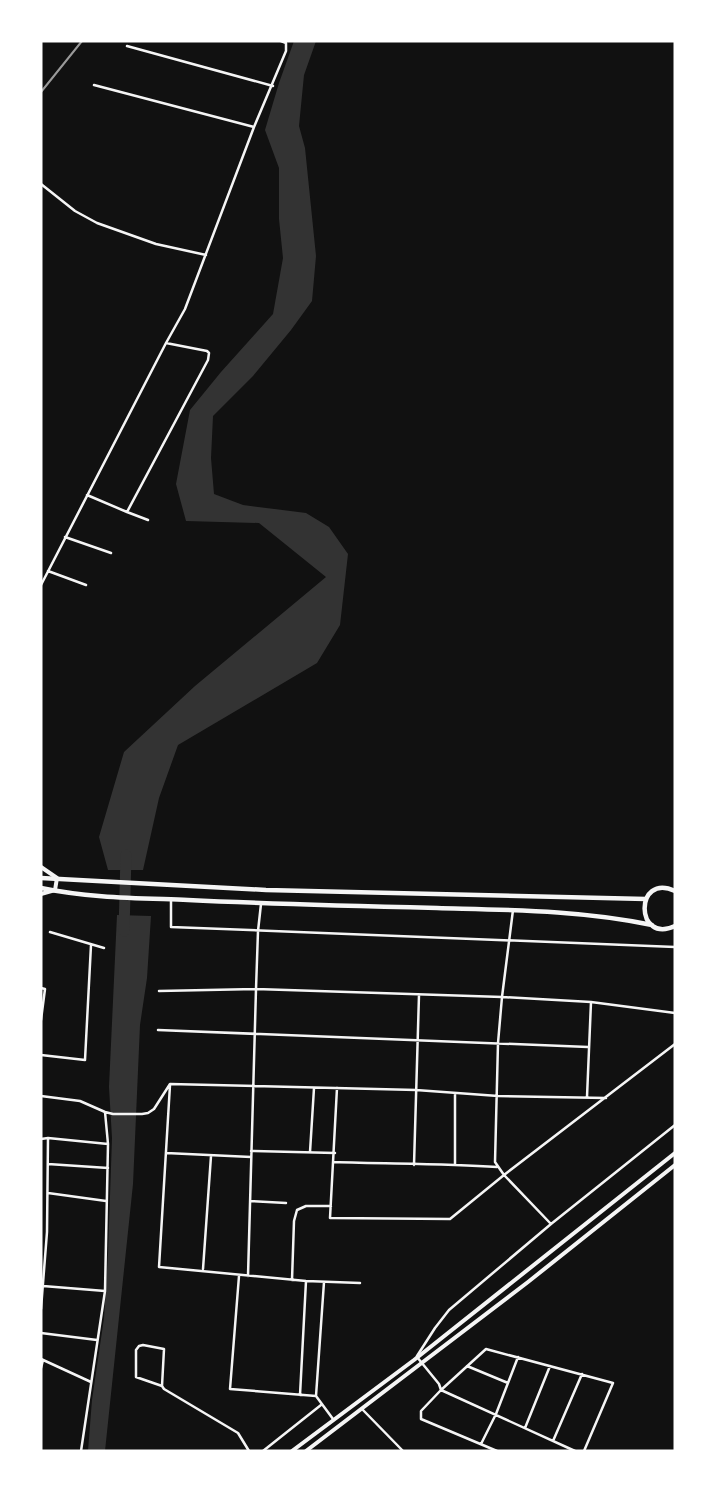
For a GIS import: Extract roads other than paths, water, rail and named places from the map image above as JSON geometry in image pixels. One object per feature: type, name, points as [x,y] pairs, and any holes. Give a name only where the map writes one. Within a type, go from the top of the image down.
[{"type":"highway","points":[[41,878],[266,890],[646,899]]},
{"type":"highway","points":[[41,888],[104,896],[171,900],[513,910],[614,917],[664,929],[675,926]]},
{"type":"highway","points":[[652,925],[643,910],[649,894],[660,888],[675,891]]},
{"type":"main road","points":[[41,867],[57,878],[55,890],[41,894]]},
{"type":"main road","points":[[292,1451],[416,1359],[675,1153]]},
{"type":"main road","points":[[306,1451],[528,1282],[675,1165]]},
{"type":"street","points":[[41,585],[42,579],[48,571],[86,495],[185,309],[254,128],[286,51],[286,43],[281,41]]},
{"type":"street","points":[[127,46],[272,86]]},
{"type":"street","points":[[94,85],[254,128]]},
{"type":"street","points":[[41,184],[75,211],[97,223],[156,244],[206,254]]},
{"type":"street","points":[[127,512],[209,356],[207,351],[203,349],[166,343]]},
{"type":"street","points":[[86,495],[148,520]]},
{"type":"street","points":[[65,537],[111,553]]},
{"type":"street","points":[[48,571],[86,585]]},
{"type":"street","points":[[171,900],[171,927],[510,942],[675,947]]},
{"type":"street","points":[[248,1276],[258,931],[261,904]]},
{"type":"street","points":[[513,910],[498,1043],[495,1162],[504,1175],[551,1224]]},
{"type":"street","points":[[50,932],[104,948]]},
{"type":"street","points":[[41,1055],[85,1060],[91,945]]},
{"type":"street","points":[[41,988],[45,989],[41,1020]]},
{"type":"street","points":[[159,991],[256,989],[502,997],[591,1002],[675,1012]]},
{"type":"street","points":[[414,1165],[419,995]]},
{"type":"street","points":[[587,1097],[591,1002]]},
{"type":"street","points":[[158,1030],[588,1047]]},
{"type":"street","points":[[337,1088],[330,1218],[450,1219],[504,1175],[675,1044]]},
{"type":"street","points":[[170,1084],[416,1090],[498,1096],[606,1098]]},
{"type":"street","points":[[41,1096],[80,1101],[114,1114],[142,1114],[154,1109],[170,1084]]},
{"type":"street","points":[[170,1084],[159,1267],[203,1270],[239,1276],[360,1283]]},
{"type":"street","points":[[310,1152],[314,1088]]},
{"type":"street","points":[[455,1093],[455,1164]]},
{"type":"street","points":[[81,1451],[105,1291],[108,1144],[105,1112]]},
{"type":"street","points":[[575,1451],[441,1390],[439,1384],[416,1359],[434,1328],[449,1310],[551,1224],[675,1125]]},
{"type":"street","points":[[41,1140],[48,1138],[108,1144]]},
{"type":"street","points":[[41,1309],[48,1193],[48,1138]]},
{"type":"street","points":[[252,1151],[335,1153]]},
{"type":"street","points":[[166,1153],[251,1157]]},
{"type":"street","points":[[203,1270],[211,1156]]},
{"type":"street","points":[[334,1162],[414,1165],[455,1164],[498,1167]]},
{"type":"street","points":[[48,1164],[108,1168]]},
{"type":"street","points":[[48,1193],[106,1201]]},
{"type":"street","points":[[41,1197],[47,1197]]},
{"type":"street","points":[[250,1201],[286,1202]]},
{"type":"street","points":[[292,1280],[296,1210],[306,1206],[331,1206]]},
{"type":"street","points":[[239,1276],[230,1389],[316,1396]]},
{"type":"street","points":[[300,1395],[306,1281]]},
{"type":"street","points":[[324,1282],[316,1396],[333,1419]]},
{"type":"street","points":[[43,1286],[105,1291]]},
{"type":"street","points":[[41,1333],[97,1340]]},
{"type":"street","points":[[162,1386],[165,1351],[153,1347],[139,1346],[136,1350],[136,1377],[162,1386],[167,1392],[238,1433],[249,1451]]},
{"type":"street","points":[[497,1451],[420,1419],[421,1411],[486,1349],[613,1383],[584,1451]]},
{"type":"street","points":[[481,1444],[496,1414],[518,1357]]},
{"type":"street","points":[[41,1368],[42,1360],[91,1382]]},
{"type":"street","points":[[468,1366],[508,1383]]},
{"type":"street","points":[[525,1428],[550,1366]]},
{"type":"street","points":[[553,1441],[582,1374]]},
{"type":"street","points":[[263,1451],[321,1405]]},
{"type":"street","points":[[362,1409],[403,1451]]},
{"type":"street","points":[[564,1451],[566,1447]]},
{"type":"waterway","points":[[124,931],[126,855]]},
{"type":"railway","points":[[41,92],[82,41]]}]
